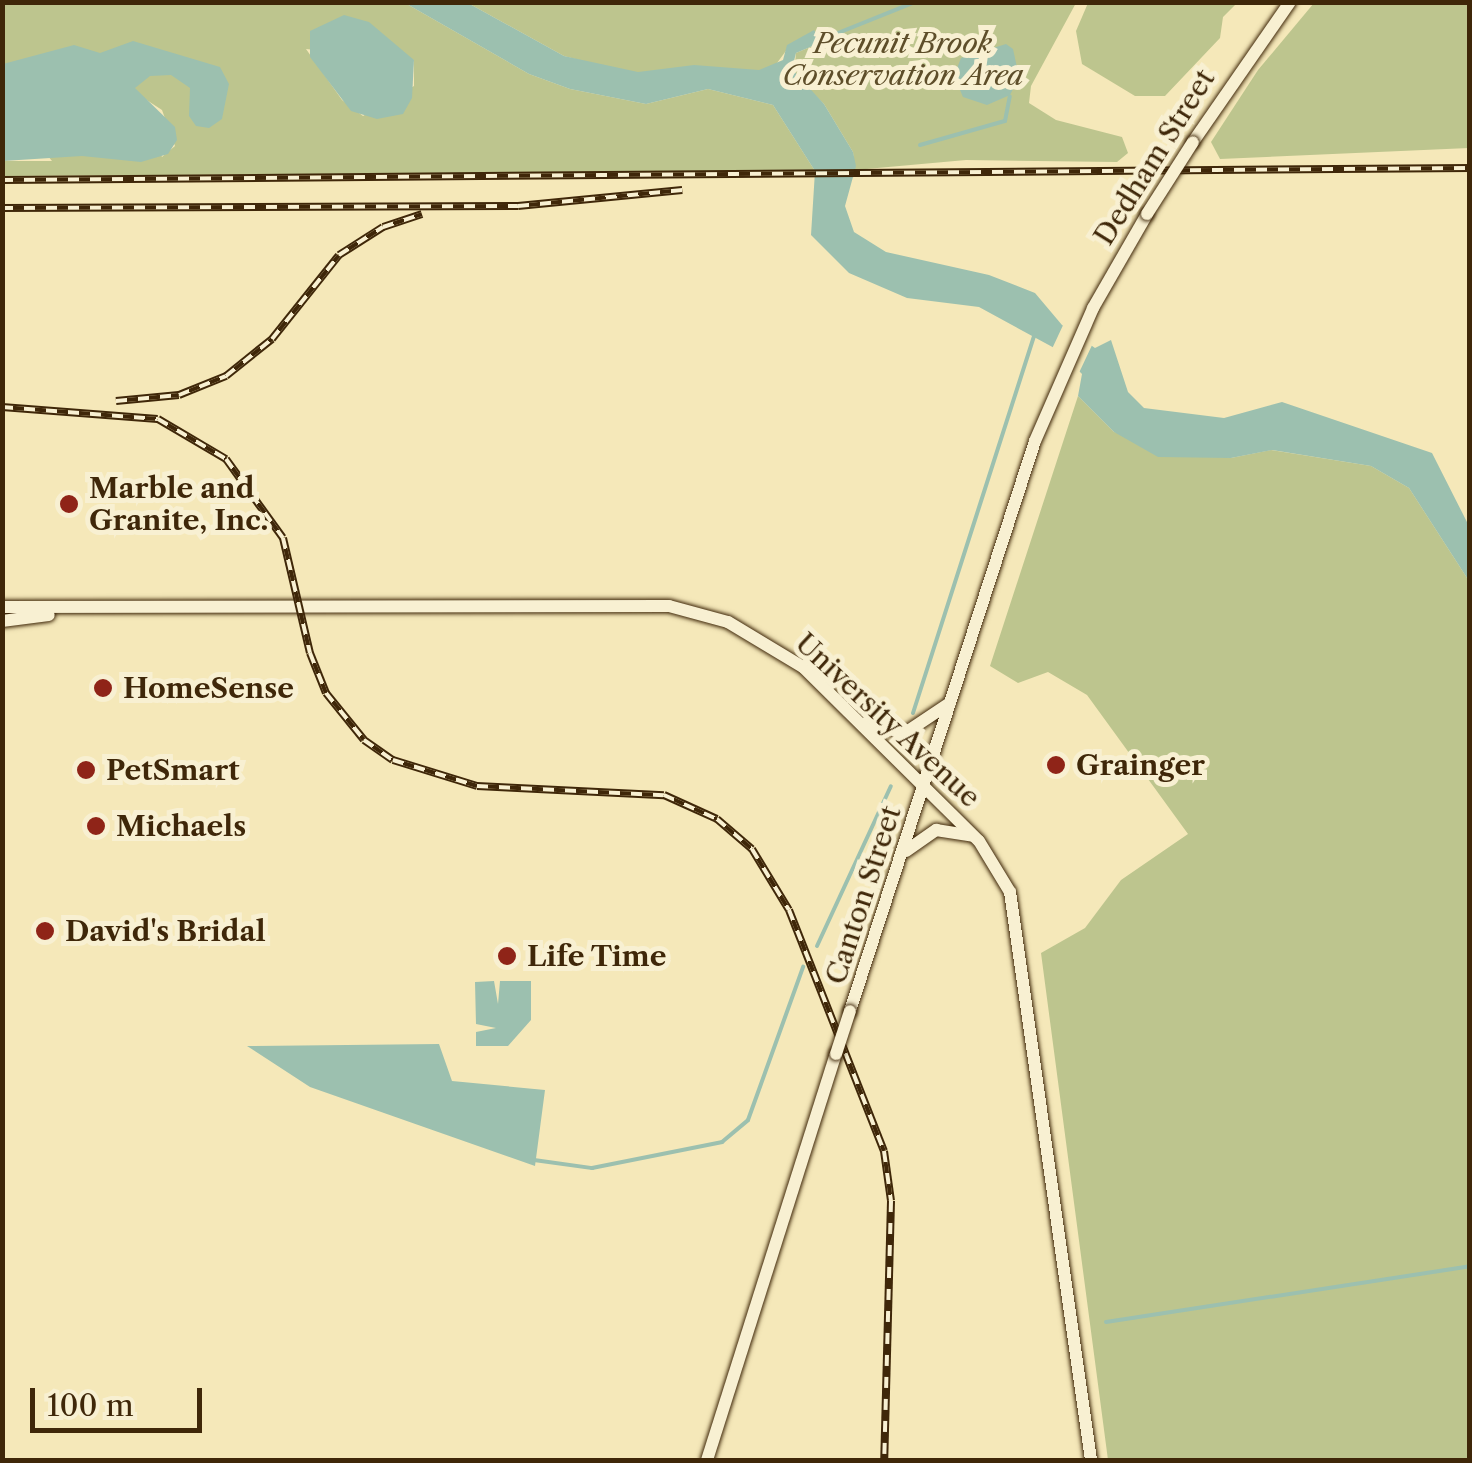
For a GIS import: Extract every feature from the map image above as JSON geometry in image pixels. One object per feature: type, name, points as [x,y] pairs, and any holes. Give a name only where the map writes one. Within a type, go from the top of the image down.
[{"type":"main road","name":"Dedham Street","points":[[1074,348],[1147,214],[1290,2]]},
{"type":"main road","name":"Canton Street","points":[[707,1460],[952,701],[1074,348]]},
{"type":"main road","name":"University Avenue","points":[[2,607],[72,610],[669,606],[747,630],[804,667],[980,841],[1003,874],[1017,919],[1091,1460]]},
{"type":"main road","name":"University Avenue","points":[[2,621],[72,610]]},
{"type":"main road","points":[[856,718],[905,733],[952,701]]},
{"type":"main road","points":[[902,856],[920,837],[941,829],[980,841]]},
{"type":"green space","points":[[1088,2],[1237,3],[1223,17],[1220,38],[1165,96],[1135,96],[1082,64],[1076,31]]},
{"type":"green space","points":[[3,3],[405,3],[529,74],[570,89],[646,104],[708,89],[773,105],[815,171],[3,176],[3,161],[52,161],[3,101]],"holes":[[[306,49],[414,60],[414,86],[363,116],[342,100]],[[139,95],[162,110],[175,146],[162,157]]]},
{"type":"green space","name":"Pecunit Brook Conservation Area","points":[[468,3],[1076,3],[1031,86],[1029,103],[1056,120],[1122,137],[1128,153],[1117,162],[966,160],[855,170],[853,152],[824,104],[794,75],[796,53],[822,42],[817,32],[791,44],[763,82],[666,83],[564,56]]},
{"type":"green space","points":[[1314,3],[1469,3],[1469,148],[1220,159],[1211,142],[1258,70]]},
{"type":"green space","points":[[1078,396],[1114,432],[1231,458],[1271,450],[1371,466],[1409,488],[1469,581],[1469,1460],[1108,1460],[1041,953],[1085,928],[1121,880],[1188,834],[1087,695],[1048,672],[1018,683],[990,666]]},
{"type":"shaded area","points":[[405,3],[468,3],[564,56],[638,72],[694,65],[759,70],[783,60],[787,45],[814,30],[822,42],[796,53],[792,69],[824,104],[853,152],[856,166],[845,206],[854,232],[886,252],[989,275],[1035,293],[1062,325],[1095,348],[1111,340],[1128,392],[1144,408],[1224,418],[1282,402],[1432,453],[1469,526],[1469,581],[1409,488],[1371,466],[1272,450],[1231,458],[1158,457],[1114,432],[1078,396],[1082,374],[1058,350],[979,307],[907,298],[849,273],[811,235],[815,171],[773,105],[708,89],[646,104],[570,89],[529,74]]},
{"type":"shaded area","points":[[344,15],[369,22],[414,60],[412,98],[403,114],[377,119],[351,111],[310,57],[310,31]]},
{"type":"shaded area","points":[[133,41],[220,67],[229,84],[222,119],[209,128],[196,126],[189,116],[190,88],[171,75],[150,76],[135,88],[175,127],[177,140],[168,154],[141,162],[82,156],[3,161],[3,64],[74,45],[100,53]]},
{"type":"shaded area","points":[[1006,44],[1013,49],[1019,77],[1010,95],[987,105],[963,97],[954,76],[961,58]]},
{"type":"shaded area","points":[[494,981],[498,1004],[500,981],[531,981],[531,1020],[508,1046],[476,1046],[476,1032],[496,1028],[476,1024],[475,982]]},
{"type":"shaded area","points":[[439,1044],[452,1081],[545,1090],[535,1166],[310,1087],[247,1046]]},
{"type":"pier","points":[[1065,321],[1094,341],[1077,377],[1051,351]]},
{"type":"waterway","points":[[818,41],[915,2]]},
{"type":"waterway","points":[[920,145],[1005,121],[1010,96]]},
{"type":"waterway","points":[[913,713],[1035,333]]},
{"type":"waterway","points":[[817,946],[891,786]]},
{"type":"waterway","points":[[534,1160],[592,1168],[722,1142],[748,1120],[803,967]]},
{"type":"waterway","points":[[1106,1322],[1470,1266]]},
{"type":"railway","points":[[2,180],[1470,168]]},
{"type":"railway","points":[[2,208],[518,206],[682,190]]},
{"type":"railway","points":[[116,401],[179,395],[226,376],[272,339],[339,255],[383,227],[422,214]]},
{"type":"railway","points":[[2,407],[158,419],[226,459],[283,538],[310,653],[326,693],[364,740],[393,760],[477,786],[664,795],[717,819],[752,849],[789,910],[884,1151],[891,1201],[884,1460]]},
{"type":"place","name":"Marble and Granite, Inc.","points":[[69,504]]},
{"type":"place","name":"HomeSense","points":[[103,688]]},
{"type":"place","name":"Grainger","points":[[1056,765]]},
{"type":"place","name":"PetSmart","points":[[86,770]]},
{"type":"place","name":"Michaels","points":[[96,826]]},
{"type":"place","name":"David's Bridal","points":[[45,931]]},
{"type":"place","name":"Life Time","points":[[507,956]]}]
